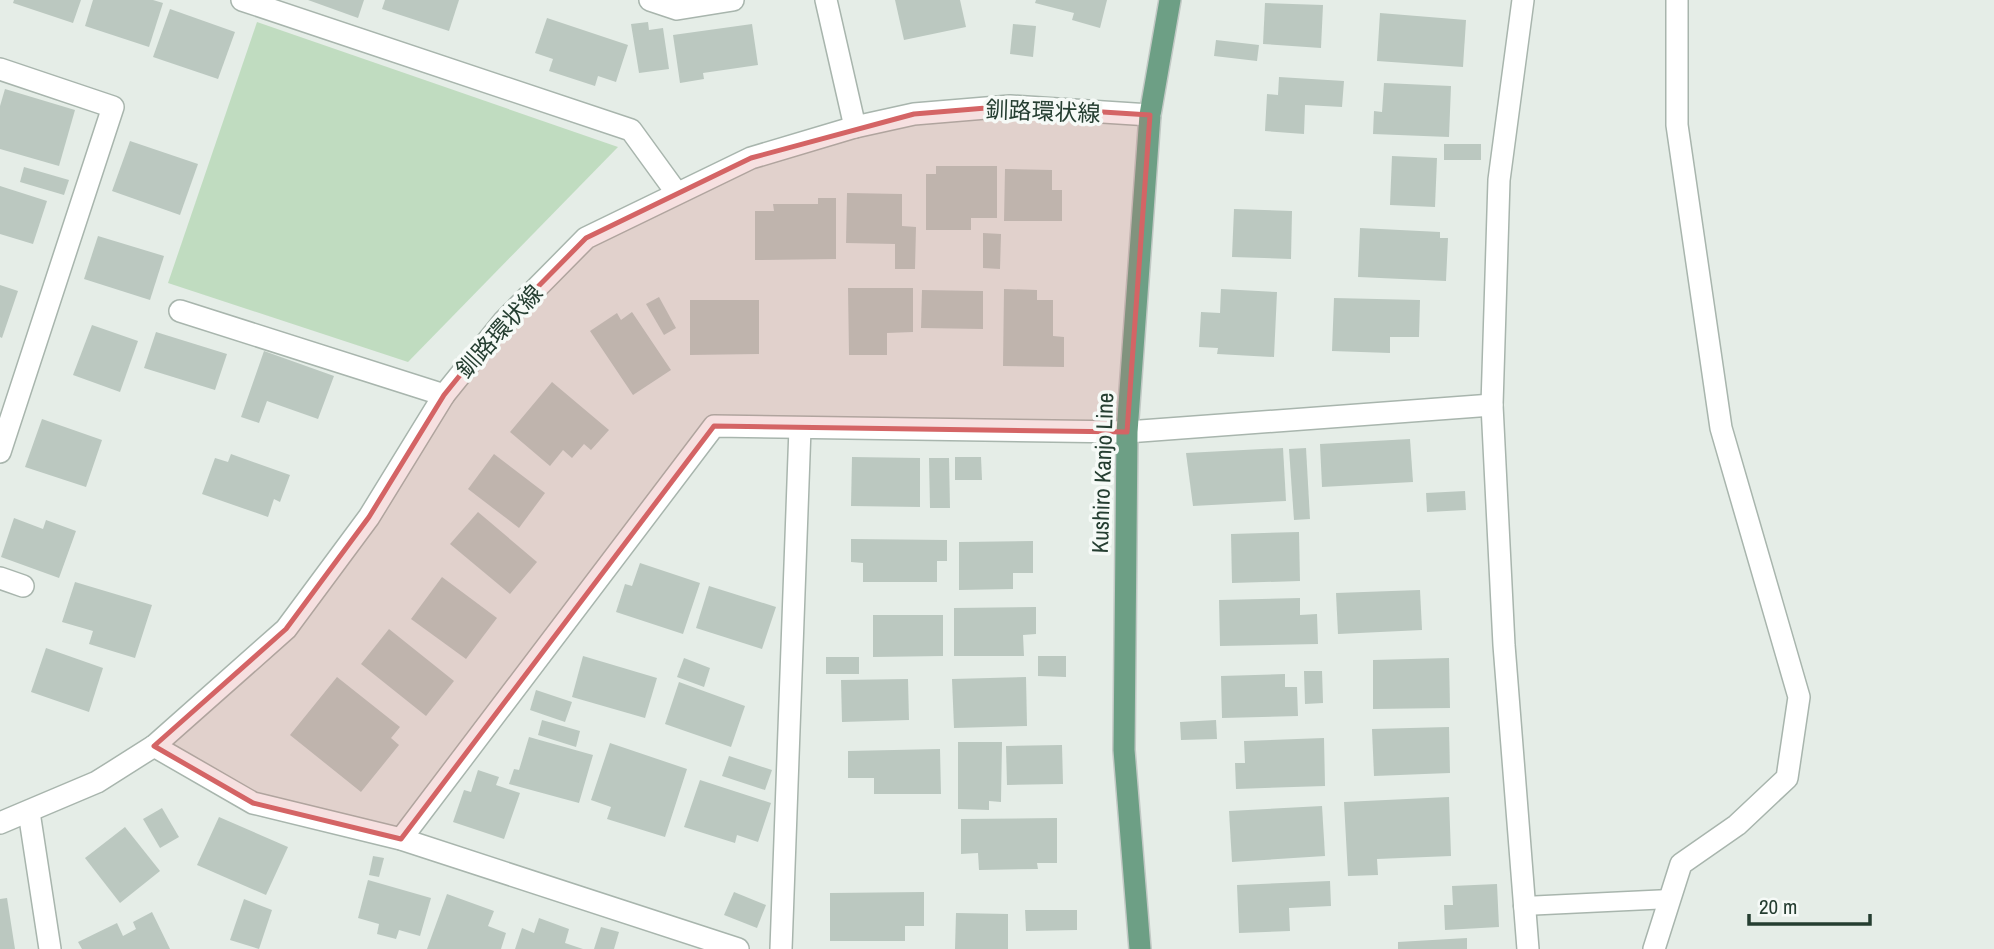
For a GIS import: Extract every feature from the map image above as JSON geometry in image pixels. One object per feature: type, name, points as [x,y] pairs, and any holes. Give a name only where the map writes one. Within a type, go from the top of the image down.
[{"type":"main road","name":"Kushiro Kanjo Line","points":[[1140,949],[1124,750],[1127,432],[1150,115],[1170,0]]},
{"type":"street","points":[[242,0],[631,130],[676,192]]},
{"type":"street","points":[[650,0],[677,9],[733,0]]},
{"type":"street","points":[[826,0],[855,127]]},
{"type":"street","points":[[1523,0],[1499,180],[1492,405],[1504,645],[1528,949]]},
{"type":"street","points":[[1654,949],[1681,864],[1737,825],[1787,778],[1800,697],[1721,428],[1677,125],[1677,0]]},
{"type":"street","points":[[0,69],[113,107],[0,452]]},
{"type":"street","name":"釧路環状線","points":[[0,823],[97,782],[154,746],[286,629],[369,517],[443,395],[503,323],[586,238],[676,192],[751,158],[855,127],[914,114],[1010,106],[1150,115]]},
{"type":"street","points":[[180,311],[443,395]]},
{"type":"street","points":[[401,839],[714,426],[1127,432],[1492,405]]},
{"type":"street","points":[[781,949],[800,428]]},
{"type":"street","points":[[0,578],[23,586]]},
{"type":"street","points":[[154,746],[253,803],[401,839],[738,949]]},
{"type":"street","points":[[29,812],[50,949]]},
{"type":"lane","points":[[1523,906],[1670,900]]},
{"type":"highlighted area","points":[[1010,106],[1150,115],[1127,432],[714,426],[401,839],[253,803],[154,746],[286,629],[369,517],[444,395],[503,322],[586,238],[751,158],[914,114]]},
{"type":"green space","points":[[257,22],[618,147],[408,362],[168,283]]},
{"type":"building","points":[[14,0],[81,0],[73,23],[13,3]]},
{"type":"building","points":[[93,0],[153,0],[163,3],[149,47],[85,26]]},
{"type":"building","points":[[308,0],[364,0],[358,18]]},
{"type":"building","points":[[385,0],[459,0],[449,31],[382,9]]},
{"type":"building","points":[[895,0],[960,0],[966,27],[904,40]]},
{"type":"building","points":[[1036,0],[1107,0],[1100,28],[1072,20],[1074,13],[1035,3]]},
{"type":"building","points":[[1265,3],[1323,5],[1321,48],[1263,44]]},
{"type":"building","points":[[170,9],[235,32],[218,79],[153,57]]},
{"type":"building","points":[[1380,13],[1466,20],[1463,67],[1377,61]]},
{"type":"building","points":[[547,18],[628,45],[616,82],[598,76],[595,86],[549,71],[553,59],[535,53]]},
{"type":"building","points":[[648,22],[649,30],[663,28],[669,69],[639,73],[631,24]]},
{"type":"building","points":[[752,24],[758,65],[703,73],[704,79],[680,83],[673,35]]},
{"type":"building","points":[[1013,24],[1036,26],[1033,57],[1010,54]]},
{"type":"building","points":[[1216,40],[1259,45],[1257,61],[1214,56]]},
{"type":"building","points":[[1279,77],[1344,81],[1342,107],[1305,105],[1304,134],[1265,131],[1267,94],[1278,95]]},
{"type":"building","points":[[1384,83],[1451,86],[1449,137],[1373,134],[1374,111],[1382,112]]},
{"type":"building","points":[[5,89],[75,110],[59,166],[0,149],[0,106]]},
{"type":"building","points":[[130,141],[198,164],[180,215],[112,191]]},
{"type":"building","points":[[1444,144],[1481,144],[1481,160],[1444,160]]},
{"type":"building","points":[[1392,156],[1437,158],[1435,207],[1390,205]]},
{"type":"building","points":[[936,166],[997,166],[997,218],[971,218],[971,230],[926,230],[926,174],[936,174]]},
{"type":"building","points":[[24,167],[69,180],[64,195],[20,182]]},
{"type":"building","points":[[1005,169],[1052,170],[1052,190],[1062,190],[1062,221],[1004,221]]},
{"type":"building","points":[[0,186],[47,201],[33,244],[0,234]]},
{"type":"building","points":[[847,193],[902,194],[902,226],[916,227],[915,269],[895,269],[895,244],[846,243]]},
{"type":"building","points":[[818,198],[836,198],[836,259],[755,260],[755,211],[774,211],[773,204],[818,204]]},
{"type":"building","points":[[1234,209],[1292,211],[1291,259],[1232,257]]},
{"type":"building","points":[[1360,228],[1440,232],[1440,238],[1448,238],[1446,281],[1358,277]]},
{"type":"building","points":[[983,233],[1001,234],[1000,269],[983,268]]},
{"type":"building","points":[[98,236],[164,256],[150,300],[84,279]]},
{"type":"building","points":[[0,285],[18,291],[2,338],[0,337]]},
{"type":"building","points":[[848,288],[913,288],[913,332],[887,333],[887,355],[849,355]]},
{"type":"building","points":[[1004,289],[1037,290],[1037,300],[1053,300],[1053,336],[1064,337],[1064,367],[1003,366]]},
{"type":"building","points":[[1221,289],[1277,292],[1274,357],[1217,354],[1218,348],[1199,347],[1201,312],[1220,313]]},
{"type":"building","points":[[922,290],[983,291],[983,329],[921,328]]},
{"type":"building","points":[[659,297],[676,328],[664,335],[646,304]]},
{"type":"building","points":[[1334,298],[1420,300],[1419,337],[1390,337],[1390,353],[1332,351]]},
{"type":"building","points":[[690,300],[759,300],[759,354],[690,355]]},
{"type":"building","points":[[632,312],[671,370],[633,395],[590,331],[617,313],[621,320]]},
{"type":"building","points":[[92,325],[138,341],[120,392],[73,375]]},
{"type":"building","points":[[156,332],[227,354],[215,390],[144,368]]},
{"type":"building","points":[[264,351],[334,376],[318,419],[267,401],[259,423],[241,417]]},
{"type":"building","points":[[552,382],[609,430],[591,450],[584,444],[572,458],[563,450],[550,466],[510,432]]},
{"type":"building","points":[[42,419],[102,440],[86,487],[25,467]]},
{"type":"building","points":[[1410,439],[1413,482],[1322,487],[1320,444]]},
{"type":"building","points":[[1283,448],[1286,501],[1193,506],[1186,453]]},
{"type":"building","points":[[1306,448],[1310,519],[1294,520],[1289,449]]},
{"type":"building","points":[[231,454],[290,475],[280,502],[274,499],[268,517],[202,494],[215,458],[228,462]]},
{"type":"building","points":[[494,454],[545,493],[519,528],[468,489]]},
{"type":"building","points":[[852,457],[920,458],[920,507],[851,506]]},
{"type":"building","points":[[955,457],[981,457],[982,480],[955,480]]},
{"type":"building","points":[[929,458],[949,458],[950,508],[930,508]]},
{"type":"building","points":[[1465,491],[1466,510],[1427,512],[1426,493]]},
{"type":"building","points":[[478,512],[537,562],[510,594],[450,544]]},
{"type":"building","points":[[14,518],[43,529],[46,520],[76,531],[59,578],[1,557]]},
{"type":"building","points":[[1299,532],[1300,581],[1232,583],[1231,534]]},
{"type":"building","points":[[851,539],[947,540],[947,561],[937,561],[937,582],[863,582],[863,563],[851,562]]},
{"type":"building","points":[[1033,541],[1033,573],[1013,573],[1013,589],[959,590],[959,542]]},
{"type":"building","points":[[640,563],[700,583],[683,634],[616,612],[625,584],[632,586]]},
{"type":"building","points":[[442,577],[497,618],[466,659],[411,619]]},
{"type":"building","points":[[75,582],[152,605],[135,658],[89,644],[93,631],[62,622]]},
{"type":"building","points":[[709,586],[776,607],[762,649],[696,628]]},
{"type":"building","points":[[1420,590],[1422,630],[1338,634],[1336,593]]},
{"type":"building","points":[[1300,598],[1300,615],[1317,614],[1318,644],[1220,646],[1219,600]]},
{"type":"building","points":[[1036,607],[1036,634],[1023,635],[1024,656],[954,656],[954,608]]},
{"type":"building","points":[[873,615],[943,615],[943,656],[873,657]]},
{"type":"building","points":[[389,629],[454,681],[426,716],[361,664]]},
{"type":"building","points":[[46,648],[103,668],[89,712],[31,692]]},
{"type":"building","points":[[583,656],[657,678],[645,718],[572,697]]},
{"type":"building","points":[[1038,656],[1066,656],[1066,677],[1038,676]]},
{"type":"building","points":[[826,657],[859,657],[859,674],[826,674]]},
{"type":"building","points":[[684,658],[710,668],[704,687],[677,677]]},
{"type":"building","points":[[1449,658],[1450,708],[1373,709],[1373,660]]},
{"type":"building","points":[[1304,671],[1322,671],[1323,703],[1305,704]]},
{"type":"building","points":[[1285,674],[1285,687],[1297,687],[1298,716],[1222,718],[1221,676]]},
{"type":"building","points":[[337,677],[400,727],[391,738],[399,745],[361,792],[290,735]]},
{"type":"building","points":[[1026,677],[1027,726],[954,728],[952,679]]},
{"type":"building","points":[[908,679],[909,720],[842,722],[841,680]]},
{"type":"building","points":[[679,682],[745,706],[731,747],[665,724]]},
{"type":"building","points":[[536,690],[572,702],[565,722],[530,710]]},
{"type":"building","points":[[542,720],[580,731],[576,747],[538,735]]},
{"type":"building","points":[[1216,720],[1217,739],[1181,740],[1180,722]]},
{"type":"building","points":[[1449,727],[1450,773],[1374,776],[1372,729]]},
{"type":"building","points":[[529,737],[593,755],[579,803],[509,784],[514,769],[519,770]]},
{"type":"building","points":[[1324,738],[1325,786],[1236,789],[1235,763],[1245,763],[1244,741]]},
{"type":"building","points":[[958,742],[1002,742],[1001,802],[989,801],[989,810],[958,809]]},
{"type":"building","points":[[610,743],[687,769],[665,837],[607,819],[611,807],[591,800]]},
{"type":"building","points":[[1062,745],[1063,784],[1007,785],[1006,746]]},
{"type":"building","points":[[940,749],[941,794],[874,794],[874,778],[848,778],[848,751]]},
{"type":"building","points":[[729,756],[772,770],[765,790],[722,776]]},
{"type":"building","points":[[478,770],[499,777],[496,785],[520,793],[504,839],[453,822],[464,790],[471,792]]},
{"type":"building","points":[[700,780],[771,803],[758,842],[737,835],[735,843],[684,827]]},
{"type":"building","points":[[1449,797],[1451,856],[1377,859],[1378,875],[1348,876],[1344,802]]},
{"type":"building","points":[[1322,806],[1325,856],[1232,862],[1229,811]]},
{"type":"building","points":[[162,808],[179,837],[160,848],[143,819]]},
{"type":"building","points":[[219,817],[288,847],[266,895],[197,865]]},
{"type":"building","points":[[1057,818],[1057,863],[1037,863],[1038,869],[979,870],[978,853],[961,854],[961,819]]},
{"type":"building","points":[[125,827],[160,871],[120,903],[85,858]]},
{"type":"building","points":[[373,856],[384,858],[379,877],[369,875]]},
{"type":"building","points":[[368,880],[431,898],[420,936],[399,930],[396,939],[377,934],[379,924],[358,918]]},
{"type":"building","points":[[1330,881],[1331,906],[1289,908],[1290,931],[1239,933],[1237,885]]},
{"type":"building","points":[[1497,884],[1499,927],[1445,930],[1444,905],[1453,905],[1452,886]]},
{"type":"building","points":[[734,892],[766,905],[757,928],[724,915]]},
{"type":"building","points":[[924,892],[924,926],[905,926],[905,941],[830,941],[830,893]]},
{"type":"building","points":[[447,894],[494,911],[488,926],[506,933],[501,949],[427,949]]},
{"type":"building","points":[[7,898],[15,949],[0,949],[0,899]]},
{"type":"building","points":[[244,899],[272,910],[259,949],[230,940]]},
{"type":"building","points":[[1025,910],[1077,910],[1077,930],[1026,931]]},
{"type":"building","points":[[152,912],[170,949],[82,949],[78,942],[117,923],[123,936],[136,929],[133,922]]},
{"type":"building","points":[[956,913],[1008,914],[1008,949],[955,949]]},
{"type":"building","points":[[539,918],[569,929],[565,943],[583,949],[515,949],[522,928],[534,933]]},
{"type":"building","points":[[601,927],[619,932],[614,949],[594,949]]},
{"type":"building","points":[[1467,938],[1467,949],[1398,949],[1398,942]]}]
